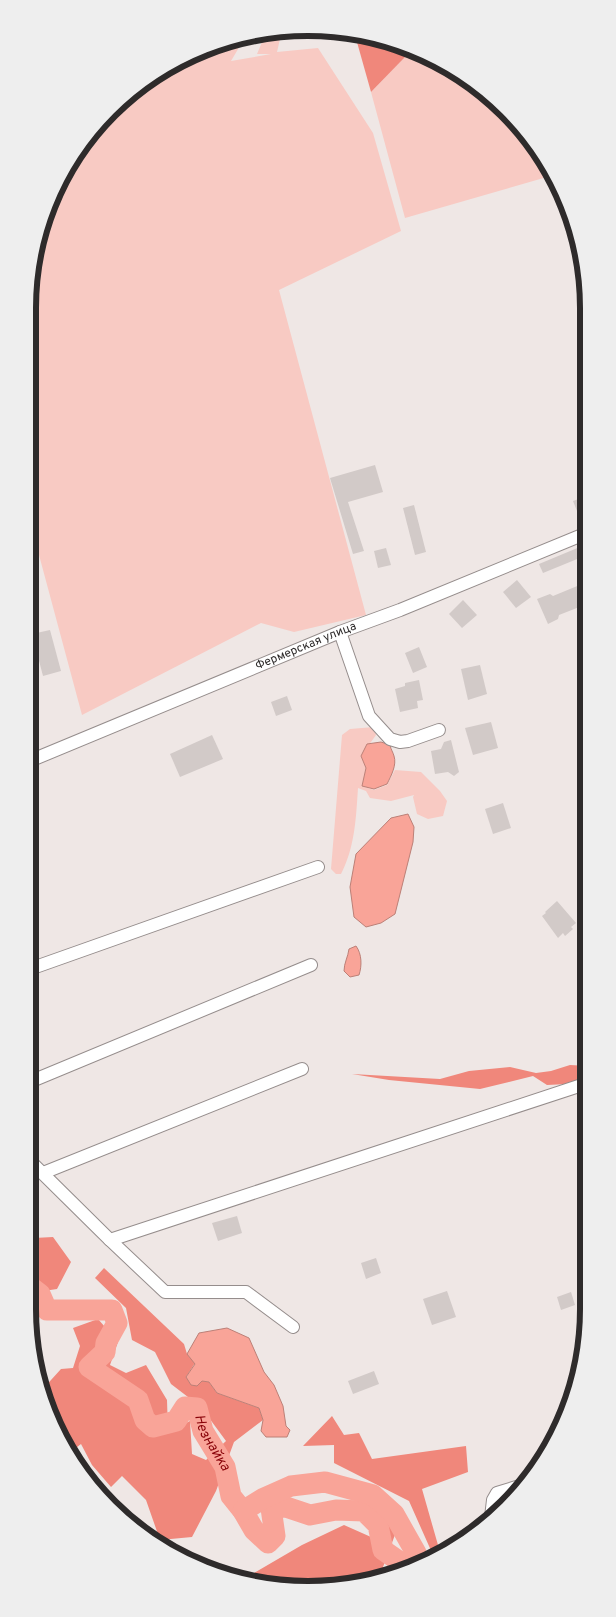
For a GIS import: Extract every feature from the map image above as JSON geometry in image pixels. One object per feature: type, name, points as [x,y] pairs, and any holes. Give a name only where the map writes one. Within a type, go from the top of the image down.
[{"type":"street","name":"Фермерская улица","points":[[36,759],[340,632],[400,610],[580,536]]},
{"type":"street","points":[[340,632],[369,716],[390,739],[400,742],[408,741],[439,730]]},
{"type":"street","points":[[36,967],[318,867]]},
{"type":"street","points":[[36,1080],[311,966]]},
{"type":"street","points":[[43,1173],[302,1069]]},
{"type":"street","points":[[110,1240],[580,1086]]},
{"type":"street","points":[[36,1166],[164,1292],[246,1292],[293,1327]]},
{"type":"street","points":[[492,1508],[496,1493],[512,1488]]},
{"type":"shaded area","points":[[282,38],[277,52],[318,48],[373,133],[401,231],[279,290],[366,615],[294,632],[261,623],[82,715],[36,544],[36,308],[41,255],[51,221],[64,188],[92,143],[116,116],[143,92],[188,64],[240,45],[231,61],[271,54],[257,54],[263,40]]},
{"type":"shaded area","points":[[357,41],[407,55],[371,92]]},
{"type":"shaded area","points":[[407,55],[428,64],[473,92],[500,116],[524,143],[546,177],[405,218],[371,92]]},
{"type":"shaded area","points":[[374,727],[376,735],[361,756],[366,768],[362,786],[374,790],[387,785],[395,770],[421,772],[447,801],[443,816],[428,819],[417,814],[414,795],[391,801],[370,798],[366,791],[358,788],[352,843],[341,874],[336,874],[331,869],[342,735],[350,729]]},
{"type":"shaded area","points":[[381,742],[390,745],[394,755],[395,763],[392,774],[387,784],[374,789],[362,786],[366,768],[361,756],[367,744]]},
{"type":"shaded area","points":[[408,814],[414,827],[413,842],[395,914],[381,923],[366,927],[354,917],[350,887],[356,854],[391,818]]},
{"type":"shaded area","points":[[356,946],[360,956],[360,971],[359,975],[350,977],[344,971],[345,965],[349,949]]},
{"type":"shaded area","points":[[570,1065],[580,1066],[580,1083],[547,1085],[533,1076],[480,1089],[389,1080],[352,1074],[440,1079],[469,1071],[510,1067],[536,1073]]},
{"type":"shaded area","points":[[53,1237],[71,1262],[57,1289],[36,1292],[36,1238]]},
{"type":"shaded area","points":[[104,1268],[184,1344],[187,1354],[195,1363],[186,1377],[209,1382],[217,1393],[259,1408],[263,1420],[234,1442],[216,1491],[192,1537],[165,1540],[159,1536],[146,1500],[122,1476],[111,1487],[92,1465],[81,1444],[75,1449],[57,1413],[47,1384],[61,1369],[73,1368],[80,1346],[73,1328],[98,1319],[118,1342],[110,1365],[126,1373],[146,1365],[167,1400],[168,1432],[190,1421],[192,1454],[206,1460],[226,1441],[201,1407],[171,1384],[155,1352],[132,1340],[126,1308],[95,1278]]},
{"type":"shaded area","points":[[227,1328],[249,1338],[264,1372],[274,1385],[283,1406],[286,1426],[290,1430],[287,1437],[266,1437],[261,1431],[263,1420],[259,1408],[217,1393],[209,1382],[202,1381],[197,1386],[191,1385],[186,1377],[195,1364],[187,1354],[199,1333]]},
{"type":"shaded area","points":[[332,1416],[344,1435],[359,1433],[372,1459],[466,1446],[468,1472],[422,1489],[439,1547],[431,1551],[409,1501],[334,1463],[334,1445],[303,1446]]},
{"type":"shaded area","points":[[373,1504],[396,1532],[383,1567],[388,1568],[361,1576],[326,1580],[290,1580],[254,1576],[254,1573],[302,1545],[344,1525],[371,1537]]},
{"type":"building","points":[[375,465],[383,492],[348,502],[364,551],[353,554],[330,478]]},
{"type":"building","points":[[580,498],[580,518],[573,501]]},
{"type":"building","points":[[414,505],[426,552],[415,555],[403,508]]},
{"type":"building","points":[[580,547],[580,558],[543,573],[539,564]]},
{"type":"building","points":[[386,548],[391,565],[378,568],[374,551]]},
{"type":"building","points":[[517,580],[531,597],[516,608],[503,592]]},
{"type":"building","points":[[580,585],[580,607],[559,615],[558,619],[548,624],[537,599],[550,594],[553,596]]},
{"type":"building","points":[[463,600],[477,615],[462,628],[449,614]]},
{"type":"building","points":[[50,630],[61,671],[43,676],[36,649],[36,633]]},
{"type":"building","points":[[419,647],[427,667],[413,673],[405,653]]},
{"type":"building","points":[[480,665],[487,694],[468,700],[461,669]]},
{"type":"building","points":[[419,680],[423,700],[417,701],[418,708],[400,712],[395,689],[405,686],[405,683]]},
{"type":"building","points":[[287,696],[292,710],[276,716],[271,702]]},
{"type":"building","points":[[491,722],[498,748],[473,755],[465,728]]},
{"type":"building","points":[[212,735],[223,759],[180,777],[170,754]]},
{"type":"building","points":[[451,740],[459,772],[454,776],[448,772],[435,774],[431,751],[441,749],[444,742]]},
{"type":"building","points":[[503,803],[511,828],[493,834],[485,809]]},
{"type":"building","points":[[557,901],[576,923],[571,927],[573,929],[565,936],[563,933],[558,938],[542,916]]},
{"type":"building","points":[[237,1216],[242,1233],[218,1241],[212,1223]]},
{"type":"building","points":[[376,1258],[381,1273],[366,1279],[361,1263]]},
{"type":"building","points":[[447,1291],[456,1317],[432,1325],[423,1299]]},
{"type":"building","points":[[571,1292],[575,1305],[561,1310],[557,1297]]},
{"type":"building","points":[[374,1371],[379,1384],[353,1394],[348,1381]]},
{"type":"waterway","name":"Незнайка","points":[[36,1291],[40,1294],[47,1310],[112,1310],[117,1323],[106,1343],[105,1352],[89,1367],[138,1400],[145,1420],[153,1427],[176,1421],[185,1407],[197,1408],[203,1431],[225,1467],[231,1496],[243,1511],[254,1530],[268,1543],[275,1536],[271,1508],[286,1507],[310,1515],[336,1510],[364,1511],[378,1525],[383,1550],[402,1563]]},
{"type":"waterway","name":"Незнайка","points":[[243,1511],[264,1498],[291,1486],[325,1482],[373,1495],[394,1514],[417,1558]]}]
